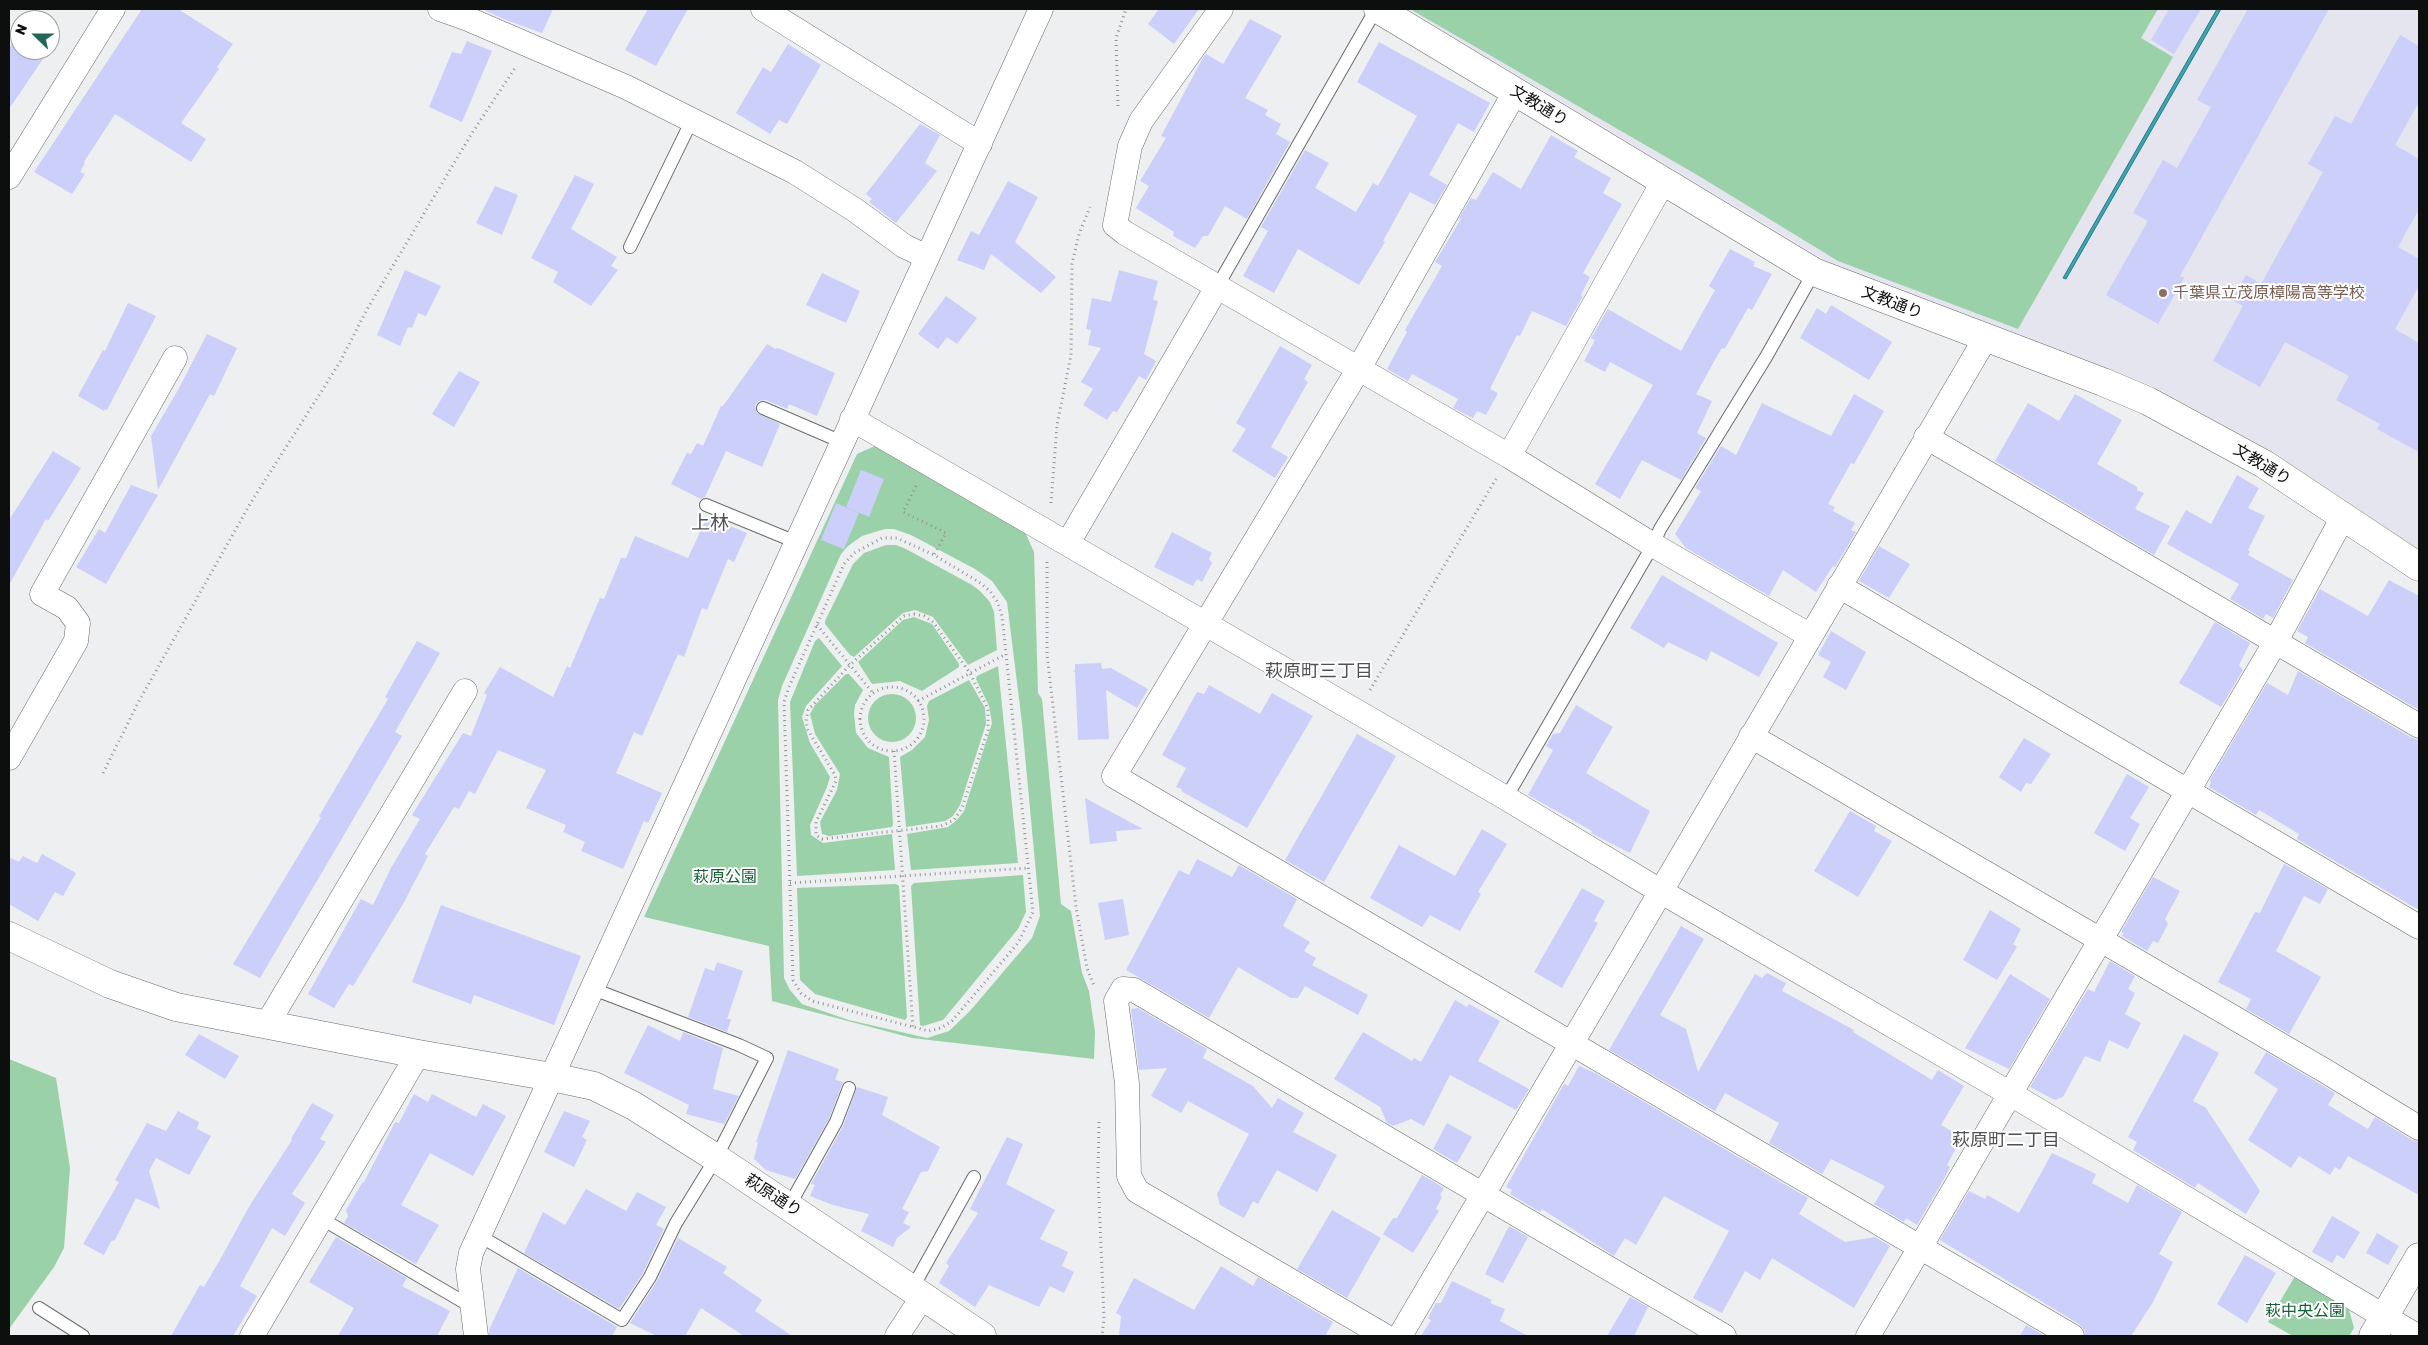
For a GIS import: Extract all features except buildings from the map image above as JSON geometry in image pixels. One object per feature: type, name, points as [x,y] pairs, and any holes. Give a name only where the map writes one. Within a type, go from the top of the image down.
[{"type":"street","points":[[9,177],[113,9]]},
{"type":"street","points":[[440,9],[470,14],[529,46],[626,87],[795,172],[855,210],[904,246],[927,257]]},
{"type":"street","points":[[763,9],[798,18],[980,144]]},
{"type":"street","points":[[476,1336],[468,1269],[471,1254],[1041,9]]},
{"type":"street","points":[[1221,9],[1141,121],[1130,146],[1115,225],[1125,233],[1358,370],[1509,456],[1653,546],[1809,635]]},
{"type":"street","name":"文教通り","points":[[1377,9],[1814,272],[2103,382],[2148,401],[2264,464],[2419,568]]},
{"type":"street","points":[[1515,92],[1358,370],[1114,776],[2072,1336]]},
{"type":"street","points":[[1509,456],[1663,182]]},
{"type":"street","points":[[1068,543],[1217,287]]},
{"type":"street","points":[[1400,1336],[1809,635],[1840,586],[1985,338]]},
{"type":"street","points":[[9,758],[76,640],[78,623],[67,608],[42,594],[175,358]]},
{"type":"street","points":[[852,419],[1506,798],[1660,891],[2009,1093],[2379,1327],[2416,1336]]},
{"type":"street","points":[[1926,437],[2419,726]]},
{"type":"street","points":[[1868,1336],[2276,641],[2343,517]]},
{"type":"street","points":[[1840,586],[2419,927]]},
{"type":"street","points":[[266,1026],[465,691]]},
{"type":"street","points":[[1751,736],[2100,941],[2328,1072],[2419,1128]]},
{"type":"street","name":"萩原通り","points":[[9,936],[110,984],[176,1007],[266,1026],[594,1086],[634,1106],[716,1158],[982,1336]]},
{"type":"street","points":[[1385,1336],[1137,1192],[1129,1176],[1127,1083],[1116,1001],[1123,989],[1134,990],[1724,1336]]},
{"type":"street","points":[[252,1336],[418,1054]]},
{"type":"street","points":[[2379,1327],[2419,1257]]},
{"type":"street","points":[[898,1336],[918,1292]]},
{"type":"lane","points":[[1217,287],[1377,9]]},
{"type":"lane","points":[[630,247],[692,120]]},
{"type":"lane","points":[[1506,798],[1653,546],[1660,529],[1766,357],[1814,272]]},
{"type":"lane","points":[[763,408],[842,442]]},
{"type":"lane","points":[[706,505],[796,542]]},
{"type":"lane","points":[[480,1236],[622,1320],[650,1277],[676,1223],[716,1158],[767,1058],[739,1045],[593,989]]},
{"type":"lane","points":[[789,1206],[836,1122],[849,1088]]},
{"type":"lane","points":[[918,1292],[974,1177]]},
{"type":"lane","points":[[322,1219],[472,1307]]},
{"type":"lane","points":[[38,1308],[83,1336]]},
{"type":"path","points":[[1119,114],[1116,38],[1126,9]]},
{"type":"path","points":[[103,773],[139,701],[250,504],[340,362],[366,311],[472,133],[529,46]]},
{"type":"path","points":[[1093,199],[1078,234],[1072,264],[1071,355],[1057,425],[1047,531],[1047,654],[1076,907],[1087,968],[1096,995]]},
{"type":"path","points":[[1357,712],[1509,456]]},
{"type":"path","points":[[928,463],[903,512],[946,533],[934,555]]},
{"type":"path","points":[[882,538],[897,538],[934,555],[968,574],[990,591],[998,603],[1002,616],[1034,912],[1018,943],[952,1021],[941,1028],[929,1031],[912,1028],[812,1001],[801,993],[793,980],[784,702],[817,625],[844,564],[854,553],[867,544],[882,538]]},
{"type":"path","points":[[914,614],[924,616],[933,622],[970,674],[988,709],[989,721],[962,808],[954,820],[941,826],[822,839],[816,835],[816,822],[836,781],[835,775],[808,730],[806,721],[808,710],[850,665],[904,616],[914,614]]},
{"type":"path","points":[[817,625],[873,693]]},
{"type":"path","points":[[918,701],[1006,654]]},
{"type":"path","points":[[892,687],[911,694],[918,701],[923,711],[921,733],[914,742],[905,748],[894,751],[874,746],[862,730],[861,710],[873,693],[892,687]]},
{"type":"path","points":[[894,751],[912,1028]]},
{"type":"path","points":[[790,883],[1029,868]]},
{"type":"path","points":[[1099,1120],[1098,1175],[1104,1318],[1102,1336]]},
{"type":"shaded area","name":"千葉県立茂原樟陽高等学校","points":[[1407,9],[2419,9],[2419,550],[2266,448],[2148,384],[1835,266]]},
{"type":"green space","points":[[1410,9],[2158,9],[2141,38],[2173,57],[2018,329],[1838,261],[1699,176]]},
{"type":"green space","name":"萩原公園","points":[[877,445],[1025,532],[1034,552],[1038,693],[1042,699],[1061,904],[1071,911],[1082,973],[1089,991],[1095,1032],[1094,1059],[912,1038],[772,1001],[769,946],[644,917],[857,454]],"holes":[[[885,529],[894,529],[911,535],[975,569],[992,581],[1007,602],[1022,723],[1040,916],[1032,938],[970,1011],[949,1031],[927,1038],[849,1020],[802,1004],[790,990],[784,978],[778,700],[782,686],[841,554],[848,546],[862,536]]]},
{"type":"green space","points":[[886,545],[896,545],[906,549],[980,591],[990,602],[994,612],[997,650],[968,665],[933,617],[915,610],[903,613],[854,657],[850,655],[825,624],[825,621],[853,564],[864,553]]},
{"type":"green space","points":[[914,617],[932,624],[959,664],[959,667],[922,691],[900,681],[872,684],[858,662],[903,620]]},
{"type":"green space","name":"萩原公園","points":[[819,638],[842,666],[806,706],[802,717],[810,743],[830,777],[810,825],[811,835],[823,843],[892,834],[895,870],[797,876],[790,702],[815,641]]},
{"type":"green space","points":[[998,666],[1018,863],[911,870],[907,834],[948,827],[964,811],[992,723],[989,706],[976,679],[977,676]]},
{"type":"green space","points":[[846,674],[849,674],[863,690],[855,705],[856,733],[868,748],[889,757],[893,825],[892,827],[829,836],[822,834],[820,822],[837,790],[840,774],[815,734],[810,714],[815,705]]},
{"type":"green space","points":[[969,680],[985,708],[986,724],[960,805],[953,816],[945,821],[906,827],[900,757],[912,750],[925,737],[929,720],[927,706],[929,701]]},
{"type":"green space","points":[[887,694],[897,694],[909,701],[916,713],[916,723],[909,735],[897,742],[887,742],[879,738],[872,731],[868,723],[868,713],[872,705],[879,698]]},
{"type":"green space","points":[[1023,875],[1026,912],[1018,929],[943,1020],[923,1026],[920,1025],[911,886],[914,883]]},
{"type":"green space","name":"萩原公園","points":[[896,884],[899,886],[907,1017],[905,1020],[815,994],[800,980],[797,888]]},
{"type":"green space","points":[[9,1059],[56,1078],[70,1168],[64,1248],[54,1267],[9,1329]]},
{"type":"green space","name":"萩中央公園","points":[[2295,1276],[2348,1306],[2354,1328],[2349,1336],[2293,1336],[2268,1322]]},
{"type":"water","points":[[2217,9],[2221,9],[2066,279],[2063,278]]},
{"type":"place","name":"千葉県立茂原樟陽高等学校","points":[[2163,293]]},
{"type":"district","name":"上林","points":[[710,524]]},
{"type":"district","name":"萩原町三丁目","points":[[1319,672]]},
{"type":"district","name":"萩原町二丁目","points":[[2006,1141]]}]
